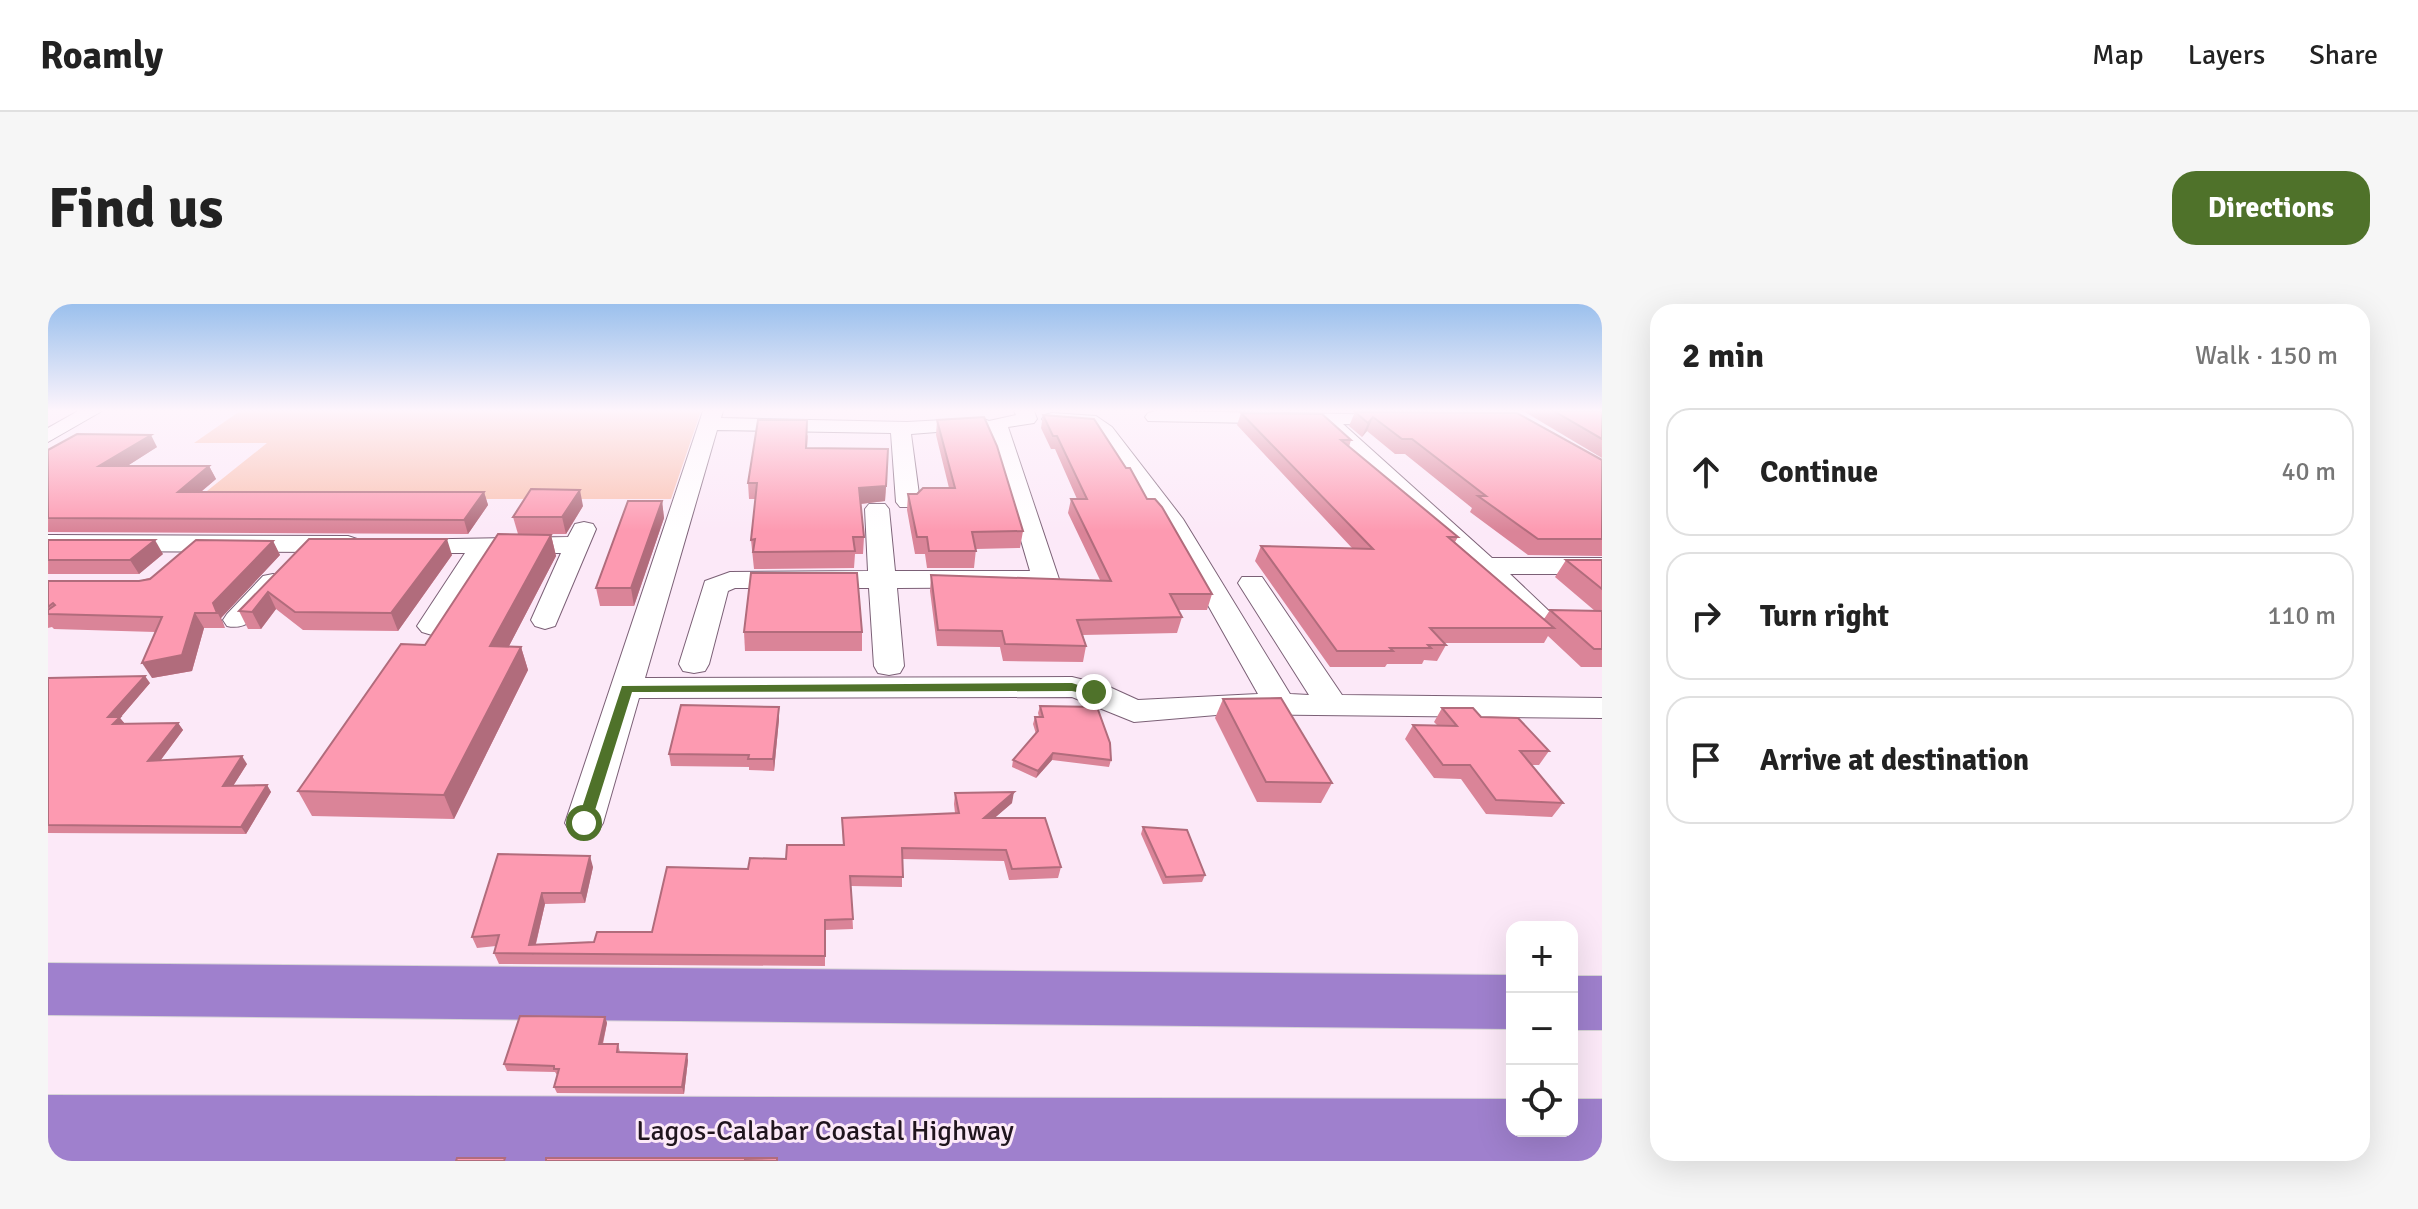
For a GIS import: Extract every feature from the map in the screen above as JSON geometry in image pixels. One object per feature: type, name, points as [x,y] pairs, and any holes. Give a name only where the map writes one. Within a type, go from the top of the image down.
[{"type":"highway","points":[[48,989],[1506,1002]]},
{"type":"highway","points":[[1578,1003],[1602,1003]]},
{"type":"highway","name":"Lagos-Calabar Coastal Highway","points":[[48,1129],[1602,1133]]},
{"type":"street","points":[[584,823],[701,451]]},
{"type":"street","points":[[903,451],[908,502]]},
{"type":"street","points":[[694,664],[715,587],[719,583],[748,578],[1046,579],[1006,451]]},
{"type":"street","points":[[1120,451],[1171,519],[1280,704]]},
{"type":"street","points":[[1360,451],[1536,612]]},
{"type":"street","points":[[877,509],[889,666]]},
{"type":"street","points":[[48,543],[483,545],[580,537],[545,620]]},
{"type":"street","points":[[171,564],[195,544]]},
{"type":"street","points":[[237,620],[308,544]]},
{"type":"street","points":[[432,626],[483,545]]},
{"type":"street","points":[[1486,566],[1602,566]]},
{"type":"street","points":[[1252,583],[1332,705]]},
{"type":"street","points":[[627,688],[1072,687],[1094,692],[1134,711],[1228,704],[1602,708]]},
{"type":"shaded area","points":[[257,451],[687,451],[671,499],[197,499]]},
{"type":"building","points":[[48,451],[124,451],[99,466],[209,466],[178,492],[484,492],[464,520],[48,518]]},
{"type":"building","points":[[753,451],[888,451],[886,486],[859,488],[864,537],[853,537],[855,551],[753,552],[755,539],[751,540],[757,483],[748,483]]},
{"type":"building","points":[[945,451],[999,451],[1023,531],[972,532],[976,551],[929,551],[927,537],[917,537],[908,494],[917,494],[923,488],[955,488]]},
{"type":"building","points":[[1064,451],[1115,451],[1126,468],[1130,468],[1147,499],[1155,499],[1162,507],[1212,594],[1170,594],[1182,617],[1077,620],[1086,646],[1005,644],[1002,631],[938,630],[931,575],[1111,581],[1071,499],[1087,499]]},
{"type":"building","points":[[1278,451],[1354,451],[1458,537],[1448,537],[1554,628],[1430,628],[1446,645],[1390,648],[1393,651],[1337,651],[1261,546],[1373,549]]},
{"type":"building","points":[[1428,451],[1586,451],[1602,460],[1602,539],[1538,539],[1478,496],[1486,496]]},
{"type":"building","points":[[531,489],[580,490],[562,517],[513,517]]},
{"type":"building","points":[[628,501],[662,501],[631,588],[596,588]]},
{"type":"building","points":[[498,534],[551,535],[490,646],[521,647],[444,795],[298,791],[401,644],[425,645]]},
{"type":"building","points":[[309,539],[447,539],[391,613],[295,612],[268,592],[252,612],[239,611]]},
{"type":"building","points":[[48,540],[155,540],[130,560],[48,560]]},
{"type":"building","points":[[196,540],[273,541],[213,603],[217,613],[195,613],[182,655],[142,663],[162,617],[48,614],[48,610],[55,605],[53,603],[48,607],[48,581],[150,579]]},
{"type":"building","points":[[1566,560],[1602,560],[1602,589]]},
{"type":"building","points":[[751,573],[857,573],[862,632],[744,632]]},
{"type":"building","points":[[1550,610],[1602,611],[1602,649],[1594,649]]},
{"type":"building","points":[[145,676],[108,717],[120,717],[113,724],[178,723],[148,761],[242,756],[223,786],[267,785],[241,827],[48,825],[48,678]]},
{"type":"building","points":[[1281,698],[1332,783],[1266,782],[1223,699]]},
{"type":"building","points":[[681,705],[779,707],[773,759],[748,759],[749,755],[669,754]]},
{"type":"building","points":[[1040,706],[1097,707],[1110,743],[1111,760],[1053,753],[1038,771],[1013,760],[1038,731],[1035,717],[1043,717]]},
{"type":"building","points":[[1442,708],[1473,708],[1481,717],[1518,718],[1549,751],[1520,751],[1563,803],[1496,800],[1470,765],[1443,765],[1413,725],[1457,726]]},
{"type":"building","points":[[1014,792],[984,818],[1045,818],[1061,867],[1012,869],[1006,850],[902,848],[903,877],[850,876],[853,919],[825,920],[825,956],[494,953],[499,935],[472,937],[498,854],[590,856],[581,893],[542,893],[529,945],[594,942],[597,932],[652,932],[667,867],[748,869],[750,858],[786,859],[787,845],[844,845],[842,818],[959,813],[955,793]]},
{"type":"building","points":[[1143,827],[1187,830],[1205,875],[1166,877]]},
{"type":"building","points":[[520,1016],[605,1017],[599,1044],[618,1044],[617,1052],[687,1054],[682,1087],[554,1087],[559,1069],[554,1069],[554,1066],[504,1064]]},
{"type":"building","points":[[457,1158],[505,1158],[504,1161],[456,1161]]},
{"type":"building","points":[[546,1158],[777,1158],[777,1161],[546,1161]]},
{"type":"route","points":[[584,823],[627,688],[1072,687],[1094,692]]}]
